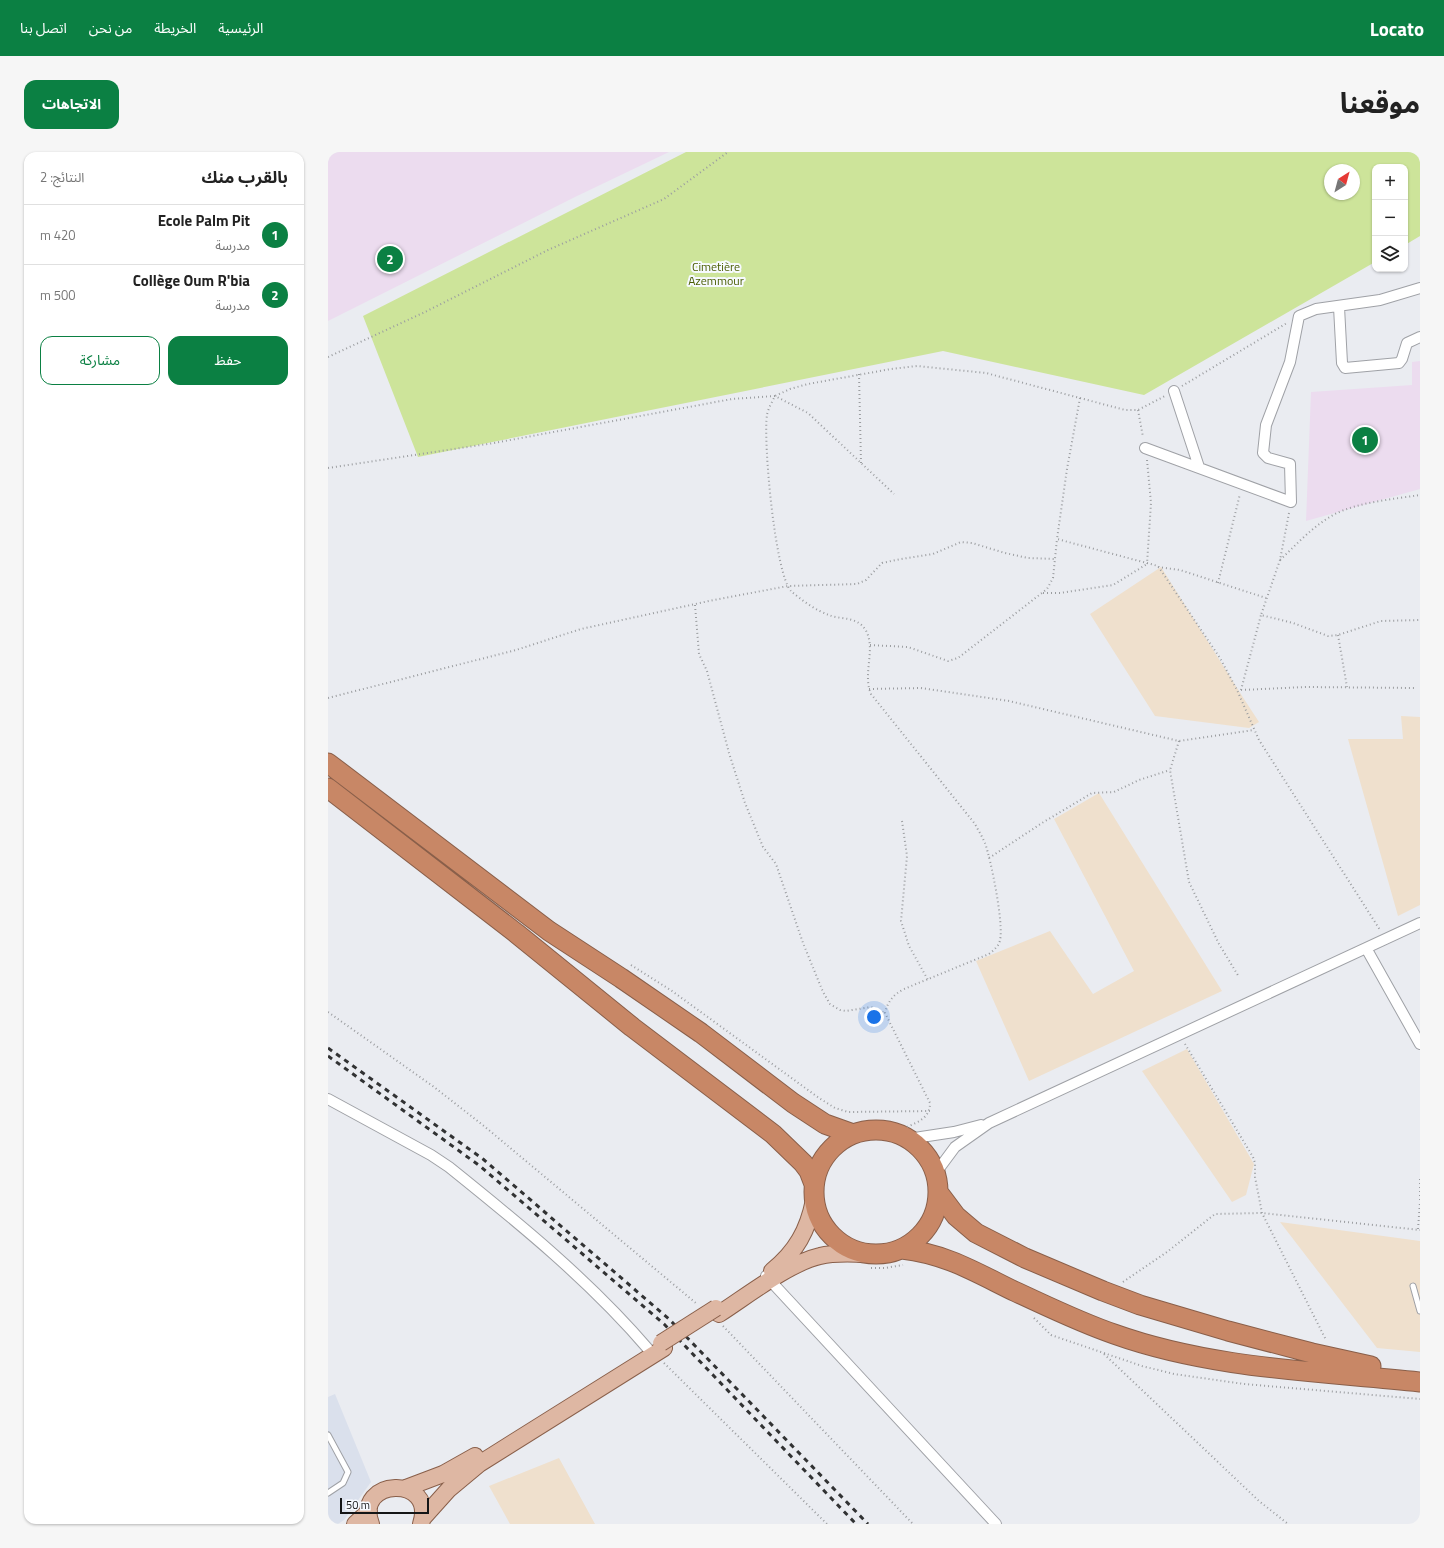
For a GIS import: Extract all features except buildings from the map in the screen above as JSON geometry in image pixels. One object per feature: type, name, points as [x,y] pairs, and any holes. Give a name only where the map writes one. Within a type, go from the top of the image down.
[{"type":"highway","points":[[328,763],[549,931],[621,978],[700,1033],[793,1103],[825,1124],[853,1134]]},
{"type":"highway","points":[[328,788],[516,933],[626,1022],[773,1134],[803,1163],[809,1171],[818,1216],[827,1231],[839,1242],[853,1250],[869,1254],[886,1254],[902,1249],[914,1242],[928,1226],[937,1206],[937,1183]]},
{"type":"highway","points":[[814,1192],[818,1168],[827,1153],[839,1142],[853,1134],[874,1130],[902,1136],[920,1148],[929,1160],[937,1183],[956,1216],[976,1233],[1024,1258],[1140,1305],[1228,1331],[1362,1365],[1420,1370]]},
{"type":"highway","points":[[902,1249],[939,1256],[1073,1318],[1114,1334],[1189,1356],[1297,1371],[1420,1382]]},
{"type":"main road","points":[[768,1278],[795,1249],[806,1229],[814,1192]]},
{"type":"main road","points":[[422,1521],[449,1489],[479,1464],[768,1278],[811,1258],[832,1254],[869,1254]]},
{"type":"main road","points":[[355,1524],[370,1518],[375,1496],[382,1491],[397,1487],[406,1488],[443,1474],[658,1350]]},
{"type":"main road","points":[[406,1488],[412,1492],[421,1504],[422,1521]]},
{"type":"street","points":[[1145,448],[1291,502],[1290,464],[1268,458],[1263,453],[1266,425],[1290,362],[1299,316],[1310,310],[1380,300],[1420,288]]},
{"type":"street","points":[[1339,307],[1342,363],[1345,368],[1398,363],[1402,359],[1407,343],[1420,337]]},
{"type":"street","points":[[1174,391],[1199,467]]},
{"type":"street","points":[[902,1136],[954,1132],[989,1123],[1420,923]]},
{"type":"street","points":[[1366,948],[1420,1044]]},
{"type":"street","points":[[328,1099],[431,1155],[449,1167],[490,1199],[570,1268],[658,1350]]},
{"type":"street","points":[[937,1183],[955,1148],[989,1123]]},
{"type":"street","points":[[768,1278],[996,1524]]},
{"type":"lane","points":[[1413,1286],[1420,1311]]},
{"type":"lane","points":[[328,1435],[348,1472],[343,1483],[328,1493]]},
{"type":"path","points":[[328,357],[548,250],[664,199],[728,152]]},
{"type":"path","points":[[328,468],[494,443],[732,399],[775,396],[790,389],[808,384],[859,374],[917,366],[956,369],[1006,378],[1126,410],[1138,410],[1174,391],[1299,316]]},
{"type":"path","points":[[859,374],[861,464]]},
{"type":"path","points":[[775,396],[808,413],[818,421],[861,464],[894,494]]},
{"type":"path","points":[[775,396],[767,417],[768,456],[774,527],[788,586],[796,595],[827,614],[853,620],[860,624],[866,632],[870,645],[868,671],[869,689],[876,701],[956,798],[975,824],[985,842],[989,858],[1000,922],[1000,939],[998,945],[990,954],[896,994],[890,999],[885,1013]]},
{"type":"path","points":[[870,645],[908,647],[948,661],[954,661],[1043,593],[1051,584],[1056,559],[1057,539],[1067,469],[1080,398]]},
{"type":"path","points":[[1138,410],[1145,448],[1151,503],[1147,564]]},
{"type":"path","points":[[1218,583],[1243,483]]},
{"type":"path","points":[[1280,560],[1315,529],[1335,514],[1358,506],[1420,495]]},
{"type":"path","points":[[1242,690],[1244,673],[1266,598],[1280,560],[1291,502]]},
{"type":"path","points":[[1057,539],[1147,564],[1180,570],[1266,598]]},
{"type":"path","points":[[328,698],[509,652],[581,629],[788,586],[857,584],[866,580],[882,563],[933,554],[961,542],[972,543],[1028,558],[1056,559]]},
{"type":"path","points":[[1043,593],[1060,593],[1113,585],[1147,564]]},
{"type":"path","points":[[1158,566],[1220,658],[1237,690],[1254,730],[1386,939]]},
{"type":"path","points":[[694,605],[699,654],[707,671],[739,788],[763,847],[776,864],[803,943],[823,992],[830,1004],[840,1010],[871,1007],[885,1013],[930,1104],[930,1111],[927,1116],[902,1136]]},
{"type":"path","points":[[1261,616],[1293,623],[1328,636],[1338,635],[1381,621],[1420,620]]},
{"type":"path","points":[[1338,635],[1347,687]]},
{"type":"path","points":[[1237,690],[1306,687],[1415,688]]},
{"type":"path","points":[[869,689],[921,688],[1009,702],[1179,741],[1254,730]]},
{"type":"path","points":[[1179,741],[1170,770],[1189,882],[1219,944],[1239,977]]},
{"type":"path","points":[[989,858],[1042,823],[1092,794],[1114,792],[1140,780],[1170,770]]},
{"type":"path","points":[[902,821],[907,849],[901,921],[909,946],[928,980]]},
{"type":"path","points":[[627,962],[672,991],[819,1098],[835,1108],[848,1112],[930,1111]]},
{"type":"path","points":[[328,1012],[434,1087],[714,1312],[913,1524]]},
{"type":"path","points":[[1180,1034],[1251,1153],[1255,1164],[1255,1177],[1262,1213],[1336,1359]]},
{"type":"path","points":[[1103,1291],[1129,1280],[1215,1214],[1262,1213],[1419,1230],[1420,1179]]},
{"type":"path","points":[[658,1350],[827,1524]]},
{"type":"path","points":[[1103,1354],[1259,1501],[1288,1524]]},
{"type":"shaded area","points":[[328,152],[669,152],[575,197],[328,321]]},
{"type":"shaded area","points":[[1420,361],[1420,489],[1306,521],[1311,392],[1412,385],[1412,362]]},
{"type":"shaded area","points":[[1161,567],[1259,722],[1249,728],[1155,716],[1090,614]]},
{"type":"shaded area","points":[[1401,716],[1420,717],[1420,905],[1398,916],[1348,739],[1403,739]]},
{"type":"shaded area","points":[[1099,793],[1222,991],[1029,1081],[976,961],[1050,931],[1093,994],[1134,971],[1054,819]]},
{"type":"shaded area","points":[[1187,1049],[1254,1164],[1246,1195],[1232,1202],[1142,1071]]},
{"type":"shaded area","points":[[1280,1222],[1420,1241],[1420,1352],[1377,1348]]},
{"type":"shaded area","points":[[335,1394],[371,1482],[344,1520],[338,1524],[328,1524],[328,1397]]},
{"type":"shaded area","points":[[559,1458],[595,1524],[510,1524],[489,1486]]},
{"type":"green space","name":"Cimetière Azemmour","points":[[686,152],[1420,152],[1420,236],[1408,243],[1408,164],[1372,164],[1372,264],[1144,395],[943,351],[418,457],[363,316]]},
{"type":"railway","points":[[328,1048],[483,1159],[669,1319],[868,1524]]},
{"type":"railway","points":[[328,1056],[480,1166],[664,1324],[856,1524]]},
{"type":"place","name":"Collège Oum R'bia","points":[[390,259]]},
{"type":"place","name":"Ecole Palm Pit","points":[[1365,440]]}]
